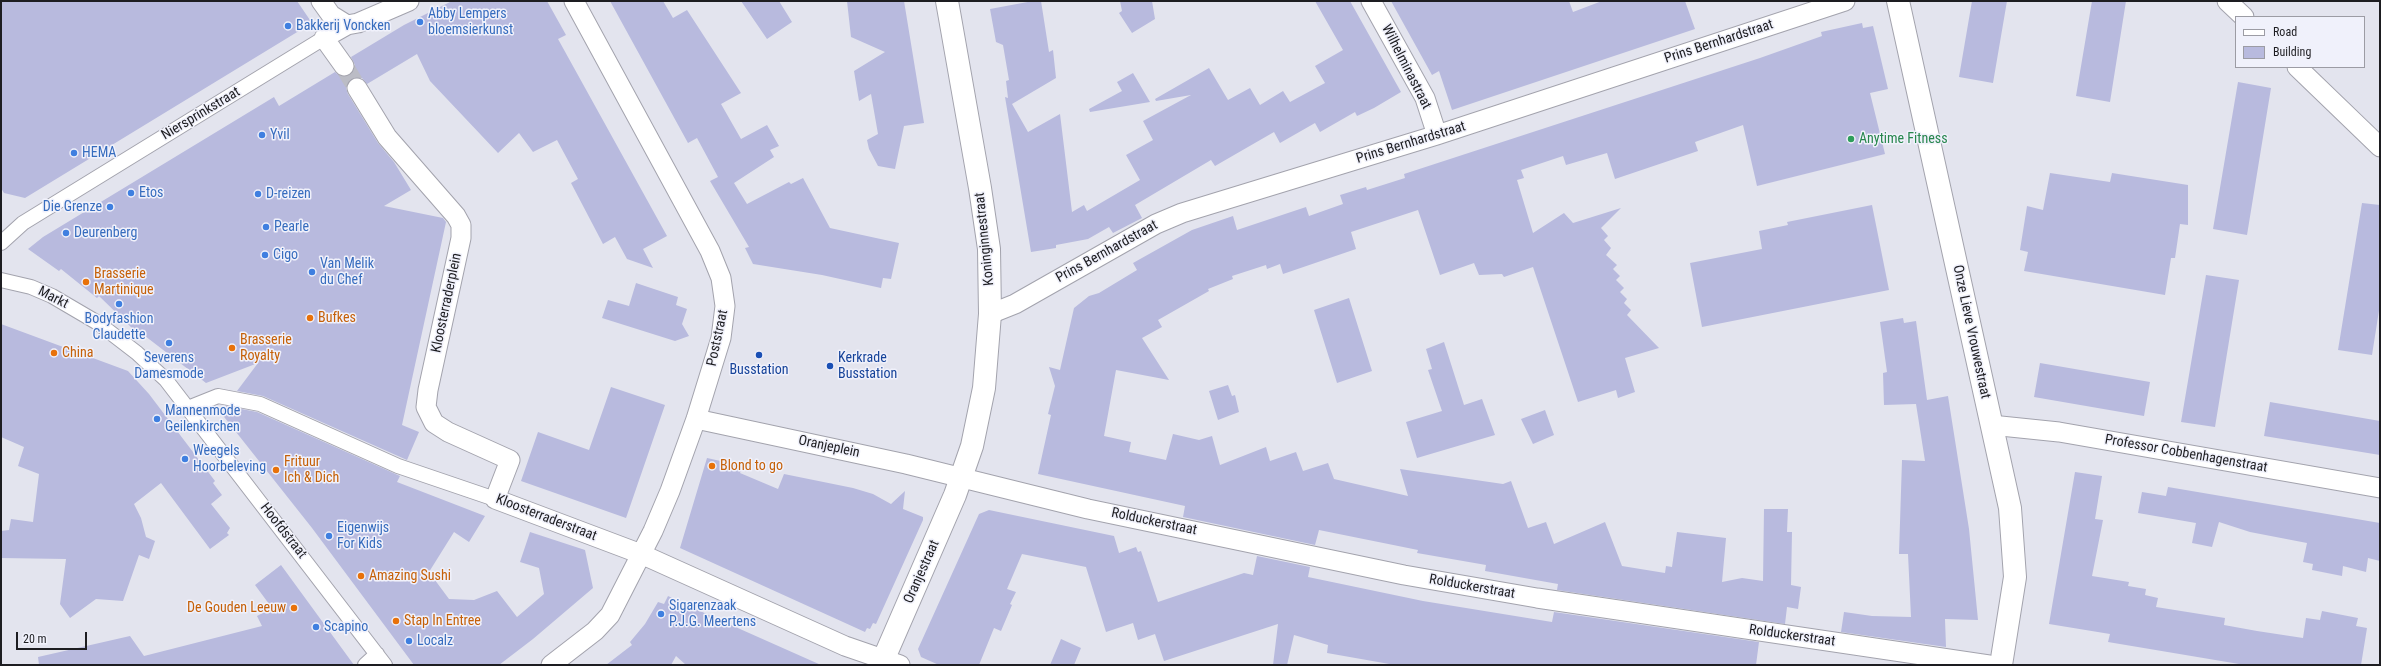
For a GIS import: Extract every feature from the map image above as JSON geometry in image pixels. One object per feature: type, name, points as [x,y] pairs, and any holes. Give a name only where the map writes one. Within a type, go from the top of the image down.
[{"type":"main road","name":"Koninginnestraat","points":[[947,1],[989,248],[990,314],[984,388],[972,446],[961,477]]},
{"type":"main road","name":"Onze Lieve Vrouwestraat","points":[[1898,1],[2010,508],[2014,543],[2015,578],[2001,665]]},
{"type":"main road","name":"Oranjestraat","points":[[888,663],[947,516],[961,477]]},
{"type":"street","points":[[321,1],[331,15],[346,25]]},
{"type":"street","name":"Niersprinkstraat","points":[[1,243],[23,223],[272,72],[324,38],[346,25],[358,23],[409,1]]},
{"type":"street","name":"Poststraat","points":[[551,665],[595,632],[610,615],[641,554],[670,491],[696,419],[723,325],[725,306],[721,278],[710,250],[574,1]]},
{"type":"street","name":"Wilhelminastraat","points":[[1371,1],[1425,98],[1437,135]]},
{"type":"street","name":"Prins Bernhardstraat","points":[[990,314],[1015,304],[1156,224],[1182,213],[1437,135],[1845,1]]},
{"type":"street","points":[[2227,1],[2243,16]]},
{"type":"street","points":[[324,38],[344,66]]},
{"type":"street","points":[[2298,68],[2380,147]]},
{"type":"street","name":"Kloosterraderplein","points":[[358,88],[387,137],[456,216],[461,224],[461,238],[428,390],[426,407],[434,423],[448,432],[510,460],[495,499]]},
{"type":"street","name":"Markt","points":[[1,280],[31,287],[52,296],[98,323],[137,353],[166,380],[188,408]]},
{"type":"street","name":"Kloosterraderstraat","points":[[188,408],[218,396],[260,404],[398,466],[495,499],[641,554],[845,646],[888,663]]},
{"type":"street","name":"Hoofdstraat","points":[[188,408],[381,660],[365,665]]},
{"type":"street","name":"Oranjeplein","points":[[696,419],[961,477]]},
{"type":"street","name":"Professor Cobbenhagenstraat","points":[[1991,425],[2059,432],[2380,488]]},
{"type":"street","name":"Rolduckerstraat","points":[[961,477],[1088,509],[1404,575],[1537,598],[1989,665]]},
{"type":"building","points":[[1,1],[297,1],[312,23],[25,198],[4,193],[1,188]]},
{"type":"building","points":[[452,1],[547,1],[566,35],[558,39],[667,236],[643,249],[653,268],[627,259],[615,237],[603,244],[571,183],[578,179],[557,140],[533,152],[519,133],[498,153],[430,81],[417,54],[367,84],[362,78],[351,79],[346,88],[348,94],[378,143],[394,162],[411,190],[384,206],[443,218],[446,222],[402,425],[419,432],[407,460],[263,396],[237,391],[258,363],[206,383],[136,329],[135,331],[99,296],[97,298],[61,269],[59,271],[28,249],[43,237],[274,97],[279,106],[335,72],[340,76],[350,75],[355,65],[351,57],[404,25]]},
{"type":"building","points":[[610,1],[663,1],[673,18],[687,10],[741,93],[721,104],[741,139],[767,125],[779,146],[770,150],[774,157],[734,183],[747,204],[789,182],[791,184],[803,178],[830,228],[899,243],[891,279],[883,278],[881,288],[822,275],[753,264],[745,248],[749,247],[710,181],[718,177],[697,138],[688,143]]},
{"type":"building","points":[[741,1],[779,1],[792,22],[767,39]]},
{"type":"building","points":[[847,1],[904,1],[924,123],[904,126],[895,169],[878,166],[869,149],[867,140],[878,134],[871,94],[859,101],[854,71],[885,52],[851,37]]},
{"type":"building","points":[[1033,1],[1041,1],[1049,52],[1053,50],[1056,78],[1012,104],[1028,132],[1060,114],[1072,212],[1084,205],[1087,211],[1140,180],[1126,155],[1153,140],[1143,121],[1191,95],[1156,101],[1155,99],[1209,68],[1228,100],[1250,88],[1260,105],[1283,91],[1290,102],[1325,83],[1315,66],[1343,50],[1315,1],[1350,1],[1401,92],[1357,116],[1355,112],[1320,132],[1315,123],[1280,143],[1274,132],[1215,166],[1211,160],[1135,205],[1142,218],[1113,233],[1109,227],[1088,239],[1056,245],[1056,248],[1031,252],[1005,97],[1008,98],[1006,81],[1009,80],[1003,45],[996,42],[990,9]]},
{"type":"building","points":[[1120,1],[1152,1],[1155,19],[1132,33],[1119,13],[1122,11]]},
{"type":"building","points":[[1391,1],[1569,1],[1573,12],[1602,1],[1685,1],[1695,29],[1452,110],[1439,71],[1432,75]]},
{"type":"building","points":[[1972,1],[2007,1],[1993,83],[1959,77]]},
{"type":"building","points":[[2092,1],[2126,1],[2110,102],[2076,96]]},
{"type":"building","points":[[1862,23],[1863,28],[1873,26],[1888,89],[1870,93],[1885,154],[1757,186],[1743,125],[1695,142],[1698,151],[1615,179],[1607,153],[1566,165],[1563,156],[1521,170],[1524,178],[1517,180],[1533,233],[1564,213],[1573,223],[1621,208],[1601,228],[1608,236],[1604,240],[1611,248],[1606,255],[1617,265],[1613,269],[1620,276],[1616,280],[1624,288],[1620,292],[1627,299],[1624,303],[1631,310],[1627,315],[1659,348],[1625,358],[1635,392],[1618,398],[1616,390],[1578,402],[1533,267],[1504,277],[1502,274],[1479,275],[1474,263],[1440,275],[1418,210],[1351,232],[1356,249],[1283,274],[1280,264],[1267,269],[1266,265],[1232,276],[1233,279],[1208,289],[1209,291],[1158,320],[1162,327],[1142,338],[1169,380],[1116,370],[1104,436],[1131,442],[1129,452],[1166,460],[1173,434],[1199,440],[1212,436],[1220,465],[1266,447],[1270,461],[1296,452],[1303,471],[1328,463],[1334,479],[1408,496],[1400,469],[1503,484],[1511,481],[1528,528],[1546,522],[1554,544],[1605,522],[1622,566],[1665,573],[1666,566],[1672,567],[1677,532],[1726,538],[1722,582],[1742,578],[1763,581],[1764,509],[1788,509],[1787,532],[1792,532],[1791,585],[1801,587],[1798,609],[1787,607],[1785,624],[1557,590],[1558,584],[1485,571],[1486,565],[1417,553],[1418,550],[1319,530],[1315,545],[1183,517],[1185,506],[1038,474],[1051,415],[1048,414],[1055,386],[1049,367],[1060,370],[1074,308],[1089,296],[1099,293],[1137,270],[1133,263],[1192,230],[1233,216],[1237,230],[1306,207],[1309,216],[1343,204],[1340,195],[1366,187],[1367,190],[1405,178],[1404,174],[1760,58],[1822,36],[1821,32]]},
{"type":"building","points":[[1133,73],[1150,102],[1090,112],[1089,109],[1122,91],[1117,82]]},
{"type":"building","points":[[2238,82],[2271,88],[2247,235],[2213,229]]},
{"type":"building","points":[[2050,173],[2110,182],[2112,173],[2188,185],[2188,225],[2180,224],[2175,258],[2171,258],[2165,295],[2024,271],[2028,252],[2020,250],[2027,206],[2043,210]]},
{"type":"building","points":[[2362,203],[2380,205],[2380,304],[2372,355],[2338,350]]},
{"type":"building","points":[[1872,205],[1889,290],[1702,327],[1690,263],[1762,249],[1759,231],[1788,225],[1787,222]]},
{"type":"building","points":[[2206,275],[2239,280],[2215,427],[2181,422]]},
{"type":"building","points":[[636,283],[678,297],[676,305],[687,309],[682,324],[689,336],[675,341],[602,318],[608,300],[629,306]]},
{"type":"building","points":[[1349,298],[1372,371],[1337,383],[1314,310]]},
{"type":"building","points":[[1903,318],[1904,323],[1916,321],[1927,400],[1948,396],[1969,529],[1978,620],[1945,619],[1946,647],[1841,632],[1844,612],[1872,616],[1911,617],[1908,554],[1899,554],[1902,460],[1925,461],[1916,404],[1884,405],[1883,373],[1887,372],[1880,322]]},
{"type":"building","points":[[1,324],[128,371],[149,394],[215,481],[213,483],[222,495],[211,504],[230,528],[227,533],[229,535],[210,549],[161,483],[134,504],[141,518],[146,537],[155,541],[149,559],[139,555],[123,601],[96,599],[70,618],[60,604],[66,559],[1,558],[1,531],[9,530],[11,519],[33,522],[39,474],[18,466],[24,447],[1,437]]},
{"type":"building","points":[[1444,342],[1464,405],[1482,399],[1495,435],[1417,458],[1406,422],[1442,411],[1428,370],[1432,369],[1426,349]]},
{"type":"building","points":[[2040,363],[2150,382],[2144,416],[2034,397]]},
{"type":"building","points":[[1228,385],[1232,396],[1235,395],[1239,412],[1218,420],[1209,391]]},
{"type":"building","points":[[611,387],[665,405],[626,518],[521,481],[538,432],[589,450]]},
{"type":"building","points":[[2270,402],[2380,421],[2380,455],[2264,436]]},
{"type":"building","points":[[226,406],[257,412],[400,476],[397,482],[485,516],[469,542],[454,532],[429,572],[449,599],[474,600],[497,591],[517,617],[544,594],[539,568],[520,562],[530,532],[585,550],[593,588],[533,639],[499,665],[414,665],[312,528],[221,413]]},
{"type":"building","points":[[1545,410],[1554,435],[1533,444],[1521,419]]},
{"type":"building","points":[[707,458],[743,466],[740,473],[778,489],[784,474],[853,488],[873,494],[891,504],[905,491],[903,509],[923,517],[923,520],[876,624],[873,623],[870,629],[867,628],[865,632],[680,548]]},
{"type":"building","points":[[2075,472],[2102,476],[2095,519],[2103,520],[2092,576],[2129,582],[2128,586],[2146,589],[2145,595],[2158,598],[2156,607],[2225,618],[2224,625],[2257,631],[2303,638],[2306,618],[2320,620],[2322,611],[2358,618],[2356,626],[2367,628],[2361,665],[2245,665],[2108,642],[2110,634],[2049,624]]},
{"type":"building","points":[[2168,487],[2380,523],[2380,561],[2368,558],[2366,572],[2343,566],[2342,576],[2312,570],[2313,564],[2303,562],[2307,543],[2250,532],[2219,522],[2212,547],[2192,543],[2196,523],[2138,513],[2142,492],[2166,496]]},
{"type":"building","points":[[989,510],[1114,536],[1119,553],[1136,547],[1138,552],[1141,551],[1158,602],[1244,573],[1253,575],[1257,556],[1310,567],[1308,577],[1423,601],[1552,622],[1554,612],[1759,642],[1756,665],[1395,665],[1327,653],[1328,645],[1294,635],[1287,665],[1273,665],[1278,624],[1164,661],[1155,634],[1138,640],[1133,623],[1106,632],[1086,567],[1022,554],[1007,589],[1016,592],[1010,604],[1012,605],[1001,631],[994,628],[979,665],[939,665],[921,657],[918,649],[979,514]]},
{"type":"building","points":[[281,565],[354,665],[39,665],[38,657],[130,636],[144,656],[262,626],[257,616],[272,608],[255,585]]},
{"type":"building","points":[[668,596],[821,665],[686,665],[676,656],[671,665],[606,665],[632,645],[630,642],[645,624],[658,602],[664,604]]},
{"type":"building","points":[[1061,639],[1081,648],[1074,665],[1050,665]]},
{"type":"tunnel","points":[[344,66],[357,88]]},
{"type":"place","name":"Abby Lempers bloemsierkunst","points":[[420,22]]},
{"type":"place","name":"Bakkerij Voncken","points":[[288,26]]},
{"type":"place","name":"Yvil","points":[[262,135]]},
{"type":"place","name":"Anytime Fitness","points":[[1851,139]]},
{"type":"place","name":"HEMA","points":[[74,153]]},
{"type":"place","name":"Etos","points":[[131,193]]},
{"type":"place","name":"D-reizen","points":[[258,194]]},
{"type":"place","name":"Die Grenze","points":[[110,207]]},
{"type":"place","name":"Pearle","points":[[266,227]]},
{"type":"place","name":"Deurenberg","points":[[66,233]]},
{"type":"place","name":"Cigo","points":[[265,255]]},
{"type":"place","name":"Van Melik du Chef","points":[[312,272]]},
{"type":"place","name":"Brasserie Martinique","points":[[86,282]]},
{"type":"place","name":"Bodyfashion Claudette","points":[[119,304]]},
{"type":"place","name":"Bufkes","points":[[310,318]]},
{"type":"place","name":"Severens Damesmode","points":[[169,343]]},
{"type":"place","name":"Brasserie Royalty","points":[[232,348]]},
{"type":"place","name":"China","points":[[54,353]]},
{"type":"place","name":"Busstation","points":[[759,355]]},
{"type":"place","name":"Kerkrade Busstation","points":[[830,366]]},
{"type":"place","name":"Mannenmode Geilenkirchen","points":[[157,419]]},
{"type":"place","name":"Weegels Hoorbeleving","points":[[185,459]]},
{"type":"place","name":"Blond to go","points":[[712,466]]},
{"type":"place","name":"Frituur Ich & Dich","points":[[276,470]]},
{"type":"place","name":"Eigenwijs For Kids","points":[[329,536]]},
{"type":"place","name":"Amazing Sushi","points":[[361,576]]},
{"type":"place","name":"De Gouden Leeuw","points":[[294,608]]},
{"type":"place","name":"Sigarenzaak P.J.G. Meertens","points":[[661,614]]},
{"type":"place","name":"Stap In Entree","points":[[396,621]]},
{"type":"place","name":"Scapino","points":[[316,627]]},
{"type":"place","name":"Localz","points":[[409,641]]}]
